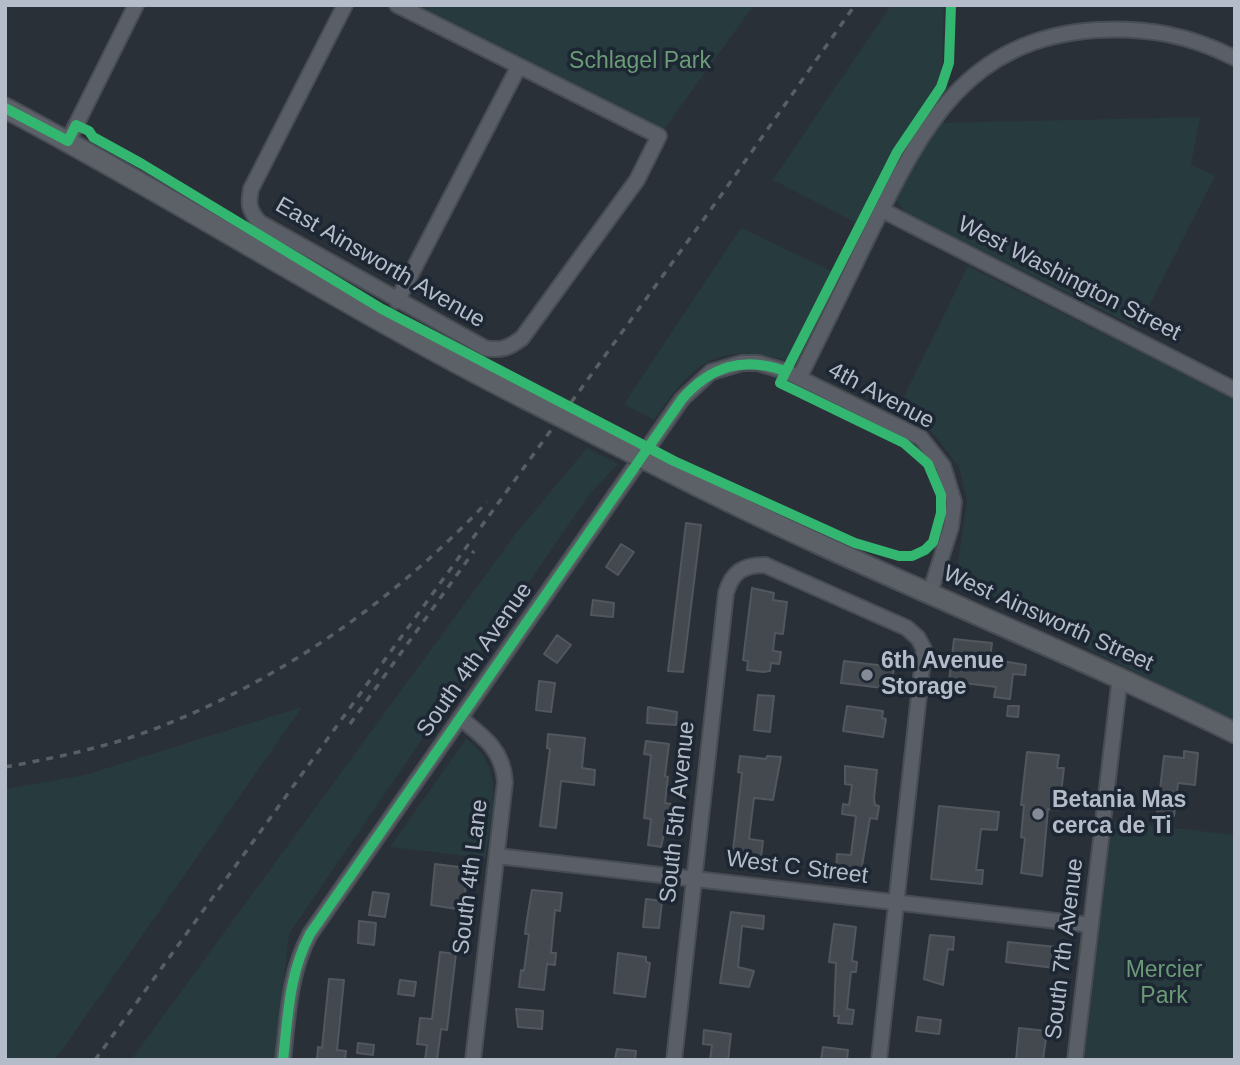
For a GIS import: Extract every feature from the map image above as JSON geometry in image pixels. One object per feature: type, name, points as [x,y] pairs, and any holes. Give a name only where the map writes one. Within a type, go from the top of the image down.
[{"type":"main road","name":"West Ainsworth Street","points":[[5,108],[68,141],[379,322],[576,425],[779,526],[1120,677],[1235,733]]},
{"type":"street","points":[[68,141],[136,5]]},
{"type":"street","name":"East Ainsworth Avenue","points":[[345,5],[251,189],[248,204],[259,222],[397,301],[485,348],[498,350],[509,347],[522,338],[637,180],[659,136],[519,66]]},
{"type":"street","points":[[397,5],[519,66],[397,301]]},
{"type":"street","points":[[799,378],[912,147],[938,111],[968,80],[1005,56],[1042,40],[1080,32],[1119,29],[1180,35],[1235,58]]},
{"type":"street","name":"West Washington Street","points":[[882,210],[1235,390]]},
{"type":"street","name":"South 4th Avenue","points":[[283,1060],[292,984],[304,945],[691,389],[711,372],[742,363],[758,363],[785,371]]},
{"type":"street","name":"4th Avenue","points":[[785,371],[914,434],[937,456],[952,489],[953,514],[930,593]]},
{"type":"street","name":"South 5th Avenue","points":[[674,1060],[726,593],[735,572],[750,565],[765,565],[907,628],[918,638],[925,657],[897,902]]},
{"type":"street","name":"South 7th Avenue","points":[[1075,1060],[1120,677]]},
{"type":"street","name":"South 4th Lane","points":[[460,718],[492,744],[502,762],[505,782],[473,1060]]},
{"type":"street","name":"West C Street","points":[[497,856],[1091,925]]},
{"type":"street","points":[[878,1060],[897,902]]},
{"type":"green space","name":"Schlagel Park","points":[[397,5],[754,5],[659,136]]},
{"type":"green space","points":[[891,5],[944,5],[942,67],[949,87],[911,136],[864,227],[773,180]]},
{"type":"green space","points":[[1200,117],[1191,165],[1215,176],[1138,328],[906,213],[894,198],[939,123]]},
{"type":"green space","points":[[741,228],[840,275],[805,342],[793,358],[786,360],[741,354],[723,356],[708,362],[681,384],[654,420],[624,404]]},
{"type":"green space","points":[[968,266],[1235,399],[1235,722],[1091,650],[1021,609],[971,588],[960,577],[958,563],[967,501],[959,467],[932,432],[896,413]]},
{"type":"green space","points":[[587,448],[618,464],[588,496],[289,934],[275,1060],[131,1060],[517,532]]},
{"type":"green space","points":[[302,707],[55,1060],[5,1060],[5,789],[85,775]]},
{"type":"green space","points":[[466,739],[488,764],[492,778],[493,809],[486,858],[390,847]]},
{"type":"green space","name":"Mercier Park","points":[[1112,821],[1235,835],[1235,1060],[1084,1060]]},
{"type":"building","points":[[686,523],[701,525],[683,672],[668,671]]},
{"type":"building","points":[[621,544],[634,552],[618,575],[606,567]]},
{"type":"building","points":[[752,588],[774,593],[773,600],[787,602],[783,634],[775,633],[773,651],[781,652],[779,664],[771,663],[770,671],[747,670],[748,661],[743,660]]},
{"type":"building","points":[[593,600],[614,603],[613,617],[591,615]]},
{"type":"building","points":[[557,635],[571,645],[557,663],[544,654]]},
{"type":"building","points":[[954,639],[992,643],[990,659],[1026,665],[1025,675],[1013,674],[1010,699],[994,697],[996,687],[964,683],[963,693],[948,691]]},
{"type":"building","points":[[844,661],[894,667],[891,689],[841,683]]},
{"type":"building","points":[[539,681],[555,683],[551,712],[536,710]]},
{"type":"building","points":[[758,695],[774,696],[770,732],[754,730]]},
{"type":"building","points":[[847,706],[883,711],[882,718],[886,719],[883,737],[843,731]]},
{"type":"building","points":[[1008,706],[1019,706],[1018,717],[1007,716]]},
{"type":"building","points":[[648,707],[677,712],[676,725],[647,723]]},
{"type":"building","points":[[548,734],[585,738],[582,768],[595,770],[594,785],[561,781],[556,828],[540,826],[550,749],[547,748]]},
{"type":"building","points":[[646,741],[669,744],[665,803],[671,804],[661,847],[648,845],[651,819],[644,818],[651,755],[644,754]]},
{"type":"building","points":[[1184,751],[1198,753],[1195,785],[1178,783],[1174,816],[1157,814],[1164,756],[1184,758]]},
{"type":"building","name":"Betania Mas cerca de Ti","points":[[1027,752],[1059,755],[1057,768],[1064,768],[1059,810],[1048,809],[1042,876],[1021,873],[1025,838],[1021,837],[1024,805],[1021,805]]},
{"type":"building","points":[[740,756],[766,759],[767,756],[781,757],[773,800],[754,798],[749,839],[763,841],[760,866],[732,859],[742,773],[738,772]]},
{"type":"building","points":[[845,766],[877,770],[874,798],[875,805],[879,806],[877,819],[870,818],[861,872],[836,870],[837,854],[851,855],[856,816],[842,814],[843,804],[849,805],[852,785],[845,784]]},
{"type":"building","points":[[939,806],[999,812],[997,830],[981,829],[976,870],[983,870],[982,884],[931,879]]},
{"type":"building","points":[[435,864],[468,868],[463,910],[431,905]]},
{"type":"building","points":[[532,890],[562,893],[560,911],[555,910],[551,953],[556,953],[555,965],[547,964],[544,990],[519,987],[529,934],[525,934]]},
{"type":"building","points":[[373,892],[389,894],[385,917],[369,915]]},
{"type":"building","points":[[646,899],[662,901],[659,928],[643,927]]},
{"type":"building","points":[[731,912],[764,916],[763,929],[742,926],[738,967],[754,971],[749,987],[720,983]]},
{"type":"building","points":[[359,921],[376,923],[374,945],[358,943]]},
{"type":"building","points":[[834,924],[856,927],[852,961],[857,962],[856,972],[851,972],[847,1009],[854,1010],[852,1024],[838,1023],[839,1016],[834,1016],[836,963],[829,962]]},
{"type":"building","points":[[930,935],[954,937],[953,950],[948,949],[943,985],[924,979]]},
{"type":"building","points":[[1008,942],[1056,947],[1054,968],[1006,962]]},
{"type":"building","points":[[440,952],[456,954],[447,1030],[441,1029],[437,1060],[425,1060],[427,1045],[417,1044],[420,1018],[432,1019]]},
{"type":"building","points":[[618,953],[646,957],[646,962],[650,963],[645,997],[614,993]]},
{"type":"building","points":[[329,979],[344,980],[337,1050],[346,1051],[345,1060],[317,1060],[318,1047],[322,1048]]},
{"type":"building","points":[[400,980],[416,982],[414,996],[398,994]]},
{"type":"building","points":[[516,1009],[543,1011],[542,1029],[518,1027]]},
{"type":"building","points":[[918,1017],[941,1020],[939,1034],[916,1031]]},
{"type":"building","points":[[1019,1028],[1047,1031],[1043,1060],[1016,1060]]},
{"type":"building","points":[[704,1030],[731,1034],[728,1060],[710,1060],[712,1045],[703,1044]]},
{"type":"building","points":[[358,1043],[374,1045],[373,1055],[357,1053]]},
{"type":"building","points":[[823,1047],[848,1050],[847,1060],[821,1060]]},
{"type":"building","points":[[617,1049],[636,1051],[635,1060],[615,1060]]},
{"type":"railway","points":[[95,1060],[722,194],[855,5]]},
{"type":"railway","points":[[5,767],[71,754],[135,736],[185,717],[233,694],[325,640],[368,609],[450,540],[487,502]]},
{"type":"railway","points":[[350,724],[474,551]]},
{"type":"cycle path","points":[[5,108],[68,141],[76,125],[89,131],[93,137],[382,309],[674,461],[855,543],[899,556],[912,556],[925,550],[933,542],[941,513],[941,495],[928,464],[904,443],[780,383],[897,152],[941,87],[949,63],[951,5]]},
{"type":"cycle path","points":[[283,1060],[294,979],[310,934],[682,399],[704,379],[729,367],[755,364],[785,371]]},
{"type":"place","name":"6th Avenue Storage","points":[[867,675]]},
{"type":"place","name":"Betania Mas cerca de Ti","points":[[1038,814]]}]
